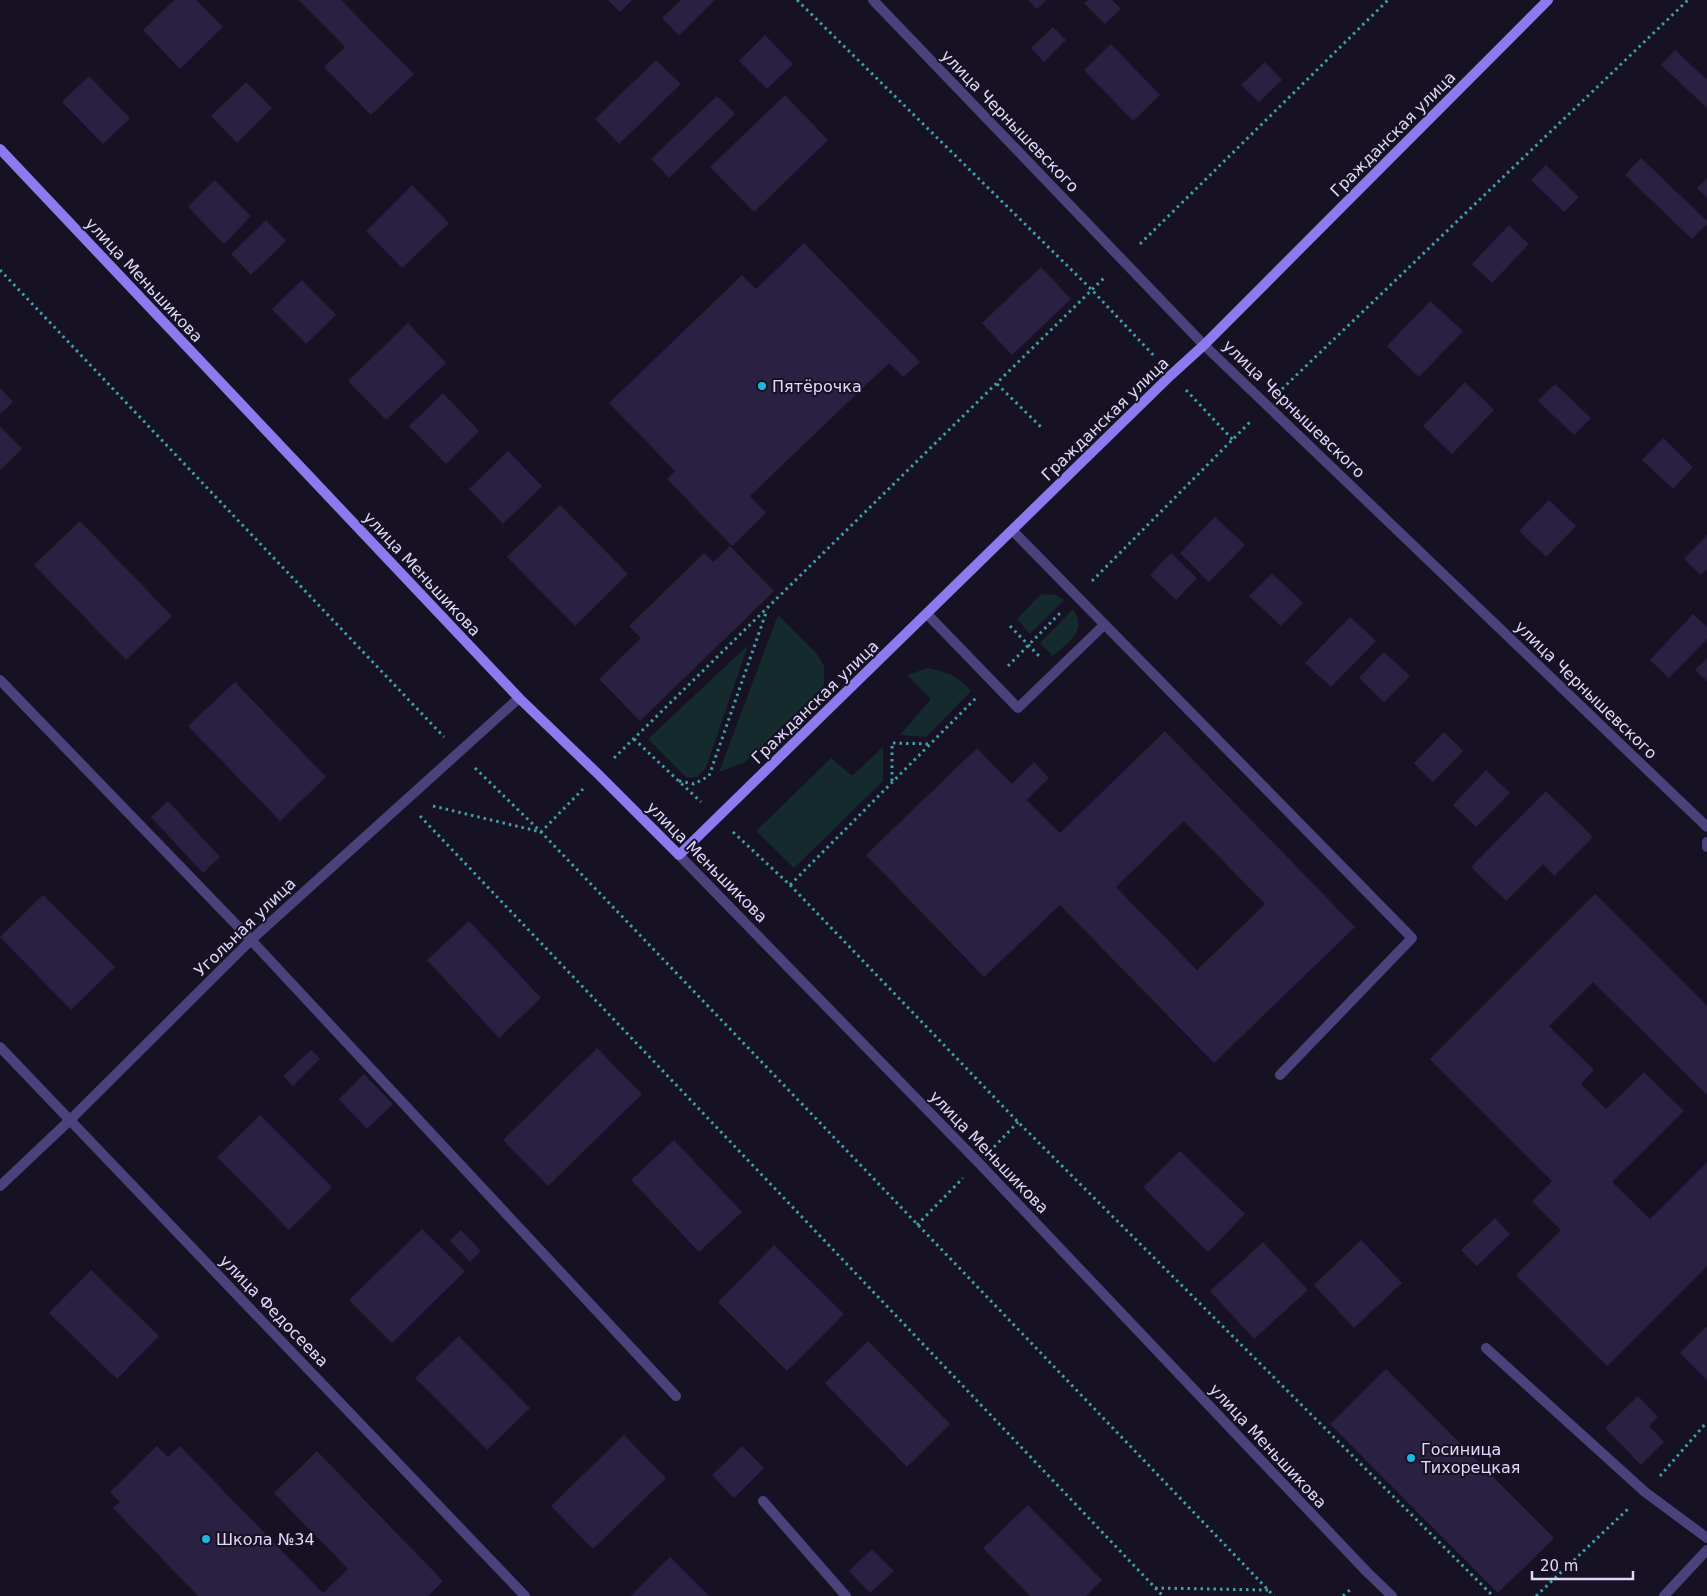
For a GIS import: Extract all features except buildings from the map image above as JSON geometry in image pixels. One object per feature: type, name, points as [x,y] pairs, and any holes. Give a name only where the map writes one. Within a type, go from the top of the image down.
[{"type":"main road","name":"Гражданская улица","points":[[680,855],[1171,375],[1204,345],[1548,0]]},
{"type":"main road","name":"улица Меньшикова","points":[[0,149],[518,698],[680,855]]},
{"type":"street","name":"улица Чернышевского","points":[[873,0],[1204,345],[1707,827]]},
{"type":"street","points":[[1013,531],[1412,938],[1280,1075]]},
{"type":"street","points":[[927,614],[1018,708],[1104,625]]},
{"type":"street","points":[[0,680],[251,940],[676,1396]]},
{"type":"street","name":"Угольная улица","points":[[0,1186],[70,1120],[251,940],[518,698]]},
{"type":"street","points":[[1707,842],[1707,847]]},
{"type":"street","name":"улица Меньшикова","points":[[680,855],[978,1162],[1367,1572],[1392,1596]]},
{"type":"street","name":"улица Федосеева","points":[[0,1048],[525,1596]]},
{"type":"street","points":[[1486,1348],[1645,1492],[1707,1538]]},
{"type":"street","points":[[764,1501],[846,1596]]},
{"type":"street","points":[[1664,1596],[1707,1550]]},
{"type":"path","points":[[797,0],[1091,289],[1234,440]]},
{"type":"path","points":[[541,832],[997,384],[1091,289],[1124,260],[1388,0]]},
{"type":"path","points":[[790,885],[1234,440],[1267,404],[1688,0]]},
{"type":"path","points":[[0,270],[459,752],[541,832],[1274,1596]]},
{"type":"path","points":[[997,384],[1043,429]]},
{"type":"path","points":[[679,781],[694,784],[709,776],[767,609]]},
{"type":"path","points":[[1010,626],[1056,672]]},
{"type":"path","points":[[634,739],[790,885],[1018,1122],[1493,1596]]},
{"type":"path","points":[[892,782],[892,742],[930,744]]},
{"type":"path","points":[[405,800],[541,832]]},
{"type":"path","points":[[405,800],[1163,1596]]},
{"type":"path","points":[[1536,1596],[1645,1492],[1707,1422]]},
{"type":"path","points":[[1155,1588],[1268,1590]]},
{"type":"green space","points":[[1040,595],[1056,595],[1064,600],[1030,634],[1017,619]]},
{"type":"green space","points":[[1073,609],[1077,617],[1077,630],[1070,641],[1053,656],[1040,643]]},
{"type":"green space","points":[[778,615],[817,654],[824,666],[824,686],[744,763],[719,772]]},
{"type":"green space","points":[[748,645],[706,768],[697,777],[687,778],[648,739]]},
{"type":"green space","points":[[928,668],[952,675],[971,691],[926,737],[900,735],[931,699],[907,675]]},
{"type":"green space","points":[[883,747],[883,781],[794,868],[756,831],[831,758],[852,776]]},
{"type":"place","name":"Пятёрочка","points":[[762,386]]},
{"type":"place","name":"Госиница Тихорецкая","points":[[1411,1458]]},
{"type":"place","name":"Школа №34","points":[[206,1539]]}]
